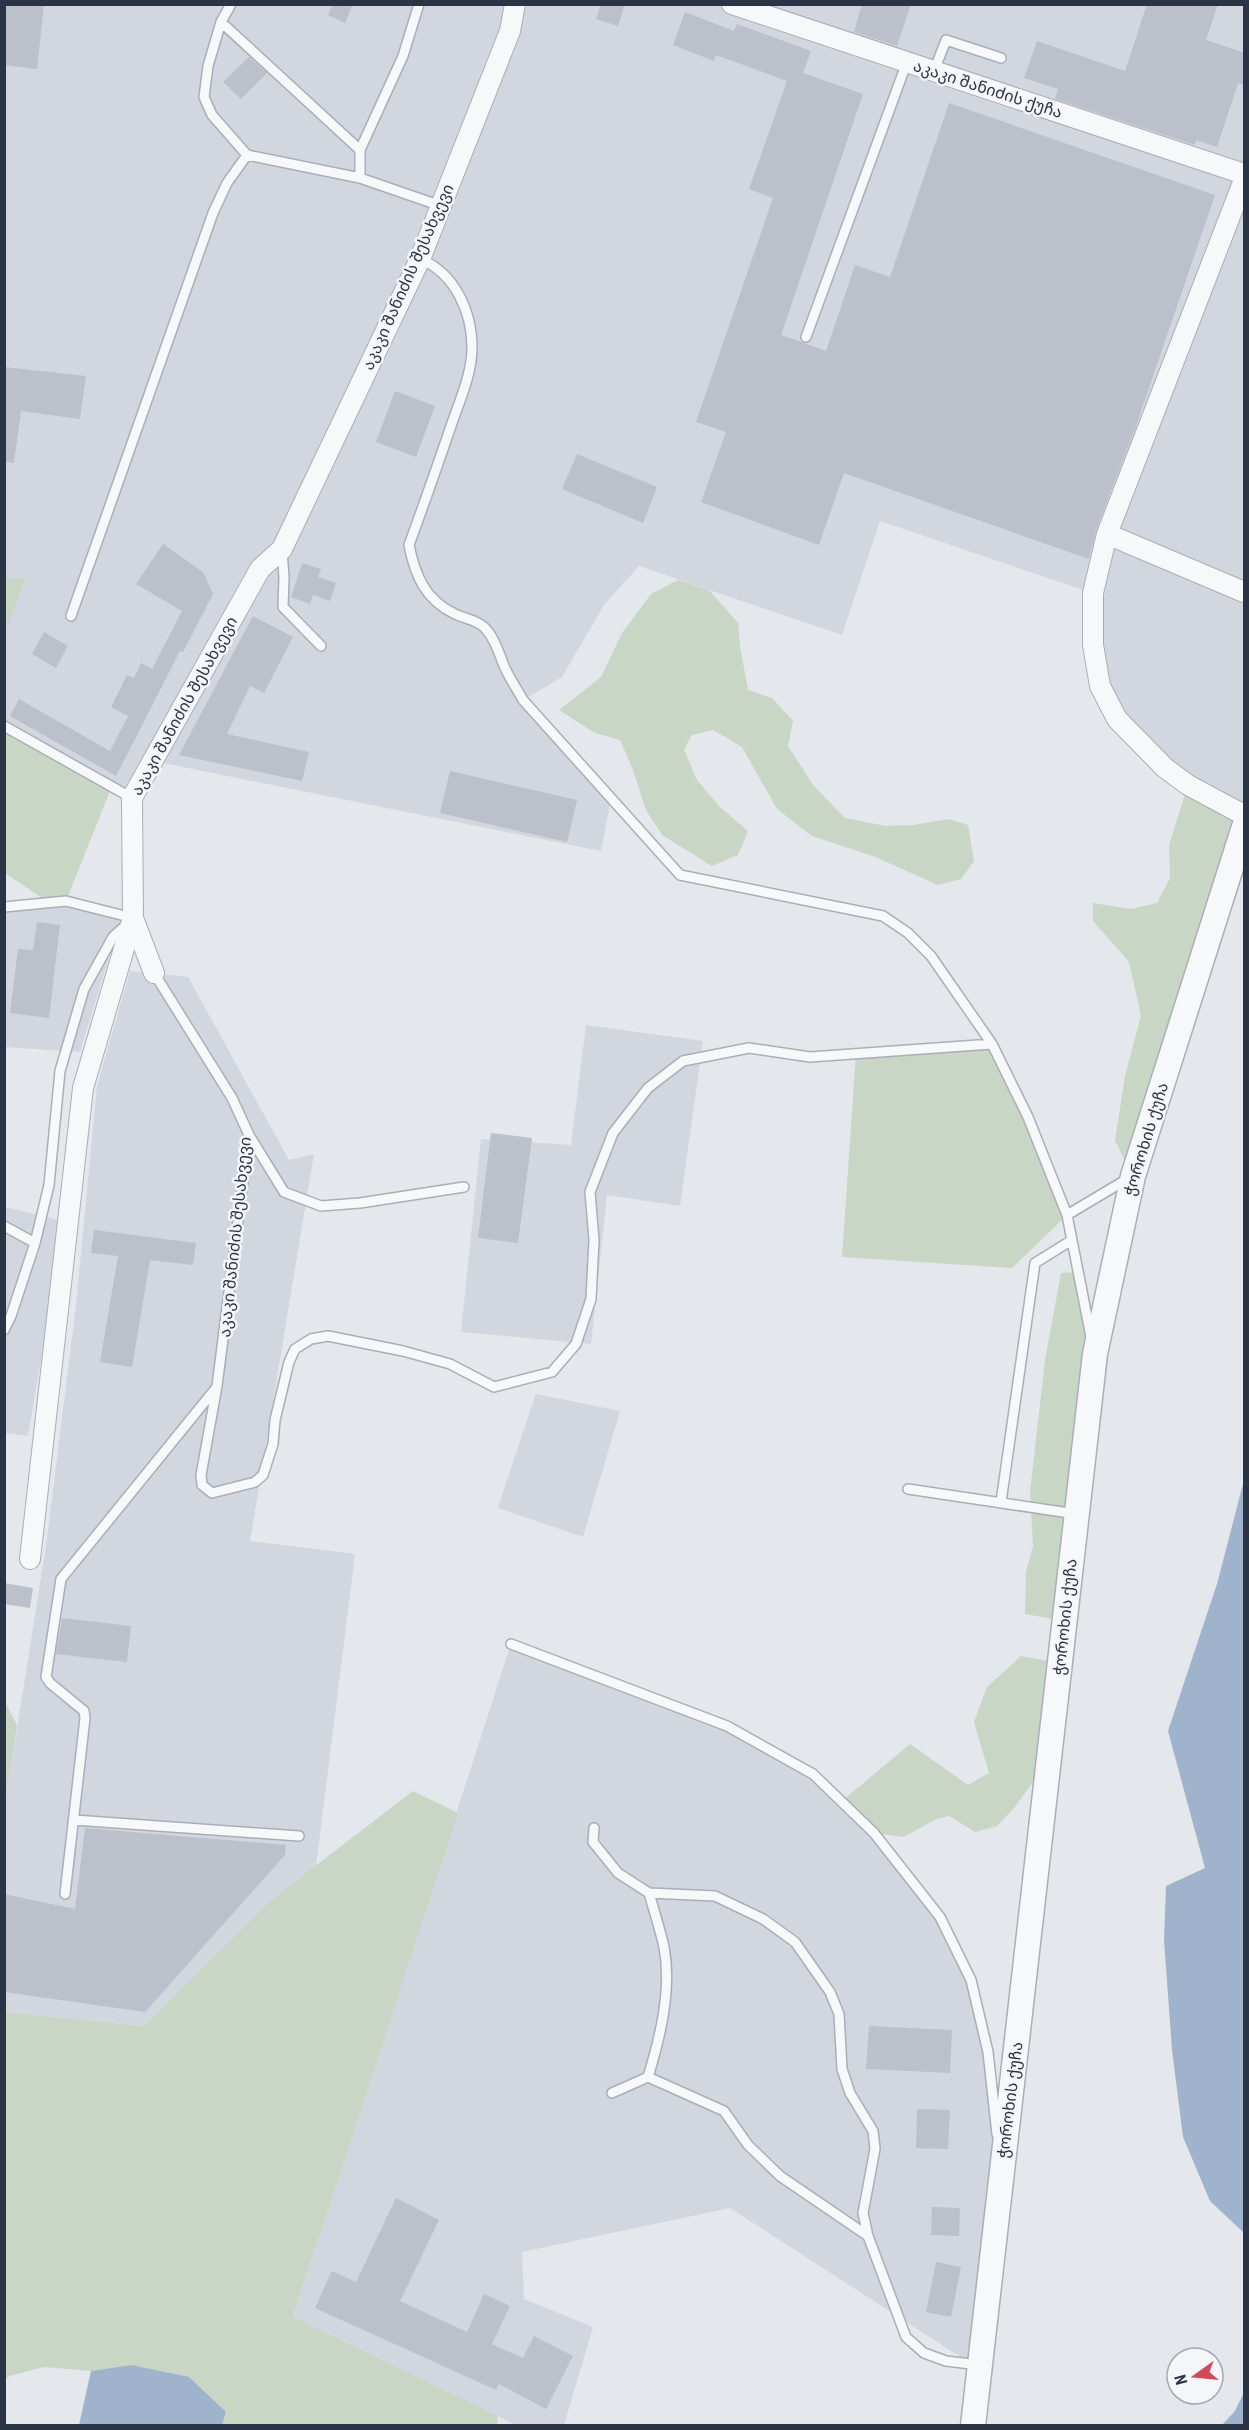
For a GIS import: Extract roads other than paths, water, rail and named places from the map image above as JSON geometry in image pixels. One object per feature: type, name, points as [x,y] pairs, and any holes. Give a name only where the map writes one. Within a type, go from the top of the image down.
[{"type":"street","name":"აკაკი შანიძის შესახვევი","points":[[153,974],[133,918],[132,798],[260,568],[282,549],[420,259],[510,31],[515,4]]},
{"type":"street","name":"აკაკი შანიძის ქუჩა","points":[[732,4],[1245,174]]},
{"type":"street","points":[[1245,180],[1107,534],[1093,593],[1093,645],[1100,686],[1117,719],[1166,768],[1188,785],[1245,815]]},
{"type":"street","points":[[1107,534],[1245,592]]},
{"type":"street","name":"ჭოროხის ქუჩა","points":[[972,2426],[1095,1354],[1133,1176],[1245,827]]},
{"type":"street","points":[[30,1559],[83,1088],[133,918]]},
{"type":"lane","points":[[231,4],[222,22],[208,66],[204,97],[212,115],[247,155],[360,178],[441,206]]},
{"type":"lane","points":[[360,178],[360,150],[403,56],[419,4]]},
{"type":"lane","points":[[222,22],[360,150]]},
{"type":"lane","points":[[934,71],[946,40],[1001,58]]},
{"type":"lane","points":[[806,337],[907,62]]},
{"type":"lane","points":[[71,616],[213,213],[227,183],[247,155]]},
{"type":"lane","points":[[420,259],[430,263],[450,280],[470,322],[472,350],[458,406],[410,544],[413,563],[421,586],[437,603],[455,614],[476,621],[485,628],[494,641],[523,700],[680,875],[883,916],[908,933],[931,956],[992,1044],[1028,1117],[1066,1215],[1095,1354]]},
{"type":"lane","points":[[282,549],[283,607],[321,646]]},
{"type":"lane","points":[[4,726],[132,798]]},
{"type":"lane","points":[[4,907],[66,901],[133,918]]},
{"type":"lane","points":[[4,1330],[11,1316],[35,1243],[49,1185],[60,1071],[84,989],[112,937],[133,918]]},
{"type":"lane","name":"აკაკი შანიძის შესახვევი","points":[[153,974],[232,1098],[249,1135],[217,1386],[201,1475],[202,1485],[212,1493],[255,1482],[263,1475],[273,1444],[275,1420],[289,1362],[295,1349],[311,1339],[328,1336],[403,1351],[450,1364],[494,1387],[552,1372],[576,1344],[591,1299],[594,1240],[590,1192],[613,1133],[648,1088],[683,1061],[749,1048],[810,1057],[992,1044]]},
{"type":"lane","points":[[249,1135],[285,1192],[321,1206],[360,1203],[464,1187]]},
{"type":"lane","points":[[1066,1215],[1133,1176]]},
{"type":"lane","points":[[4,1226],[35,1243]]},
{"type":"lane","points":[[1001,1502],[1035,1263],[1072,1240]]},
{"type":"lane","points":[[65,1894],[85,1718],[84,1712],[46,1677],[61,1579],[217,1386]]},
{"type":"lane","points":[[908,1489],[1076,1514]]},
{"type":"lane","points":[[511,1644],[727,1726],[813,1774],[874,1833],[940,1917],[971,1980],[988,2052],[1001,2175]]},
{"type":"lane","points":[[74,1820],[299,1836]]},
{"type":"lane","points":[[594,1828],[593,1842],[618,1873],[649,1893],[715,1896],[763,1918],[795,1942],[830,1992],[839,2014],[842,2069],[850,2093],[873,2131],[875,2149],[862,2213],[867,2236],[906,2337],[924,2353],[946,2361],[979,2365]]},
{"type":"lane","points":[[648,2077],[661,2034],[665,1987],[664,1950],[649,1893]]},
{"type":"lane","points":[[612,2093],[648,2077],[724,2111],[748,2145],[780,2176],[867,2236]]},
{"type":"water","points":[[1244,1480],[1244,2233],[1210,2201],[1183,2137],[1172,2050],[1164,1940],[1166,1886],[1205,1868],[1168,1731],[1217,1584]]},
{"type":"water","points":[[131,2365],[189,2377],[226,2412],[222,2425],[79,2425],[91,2371]]},
{"type":"water","points":[[1244,2392],[1244,2425],[1222,2425],[1235,2411]]}]
